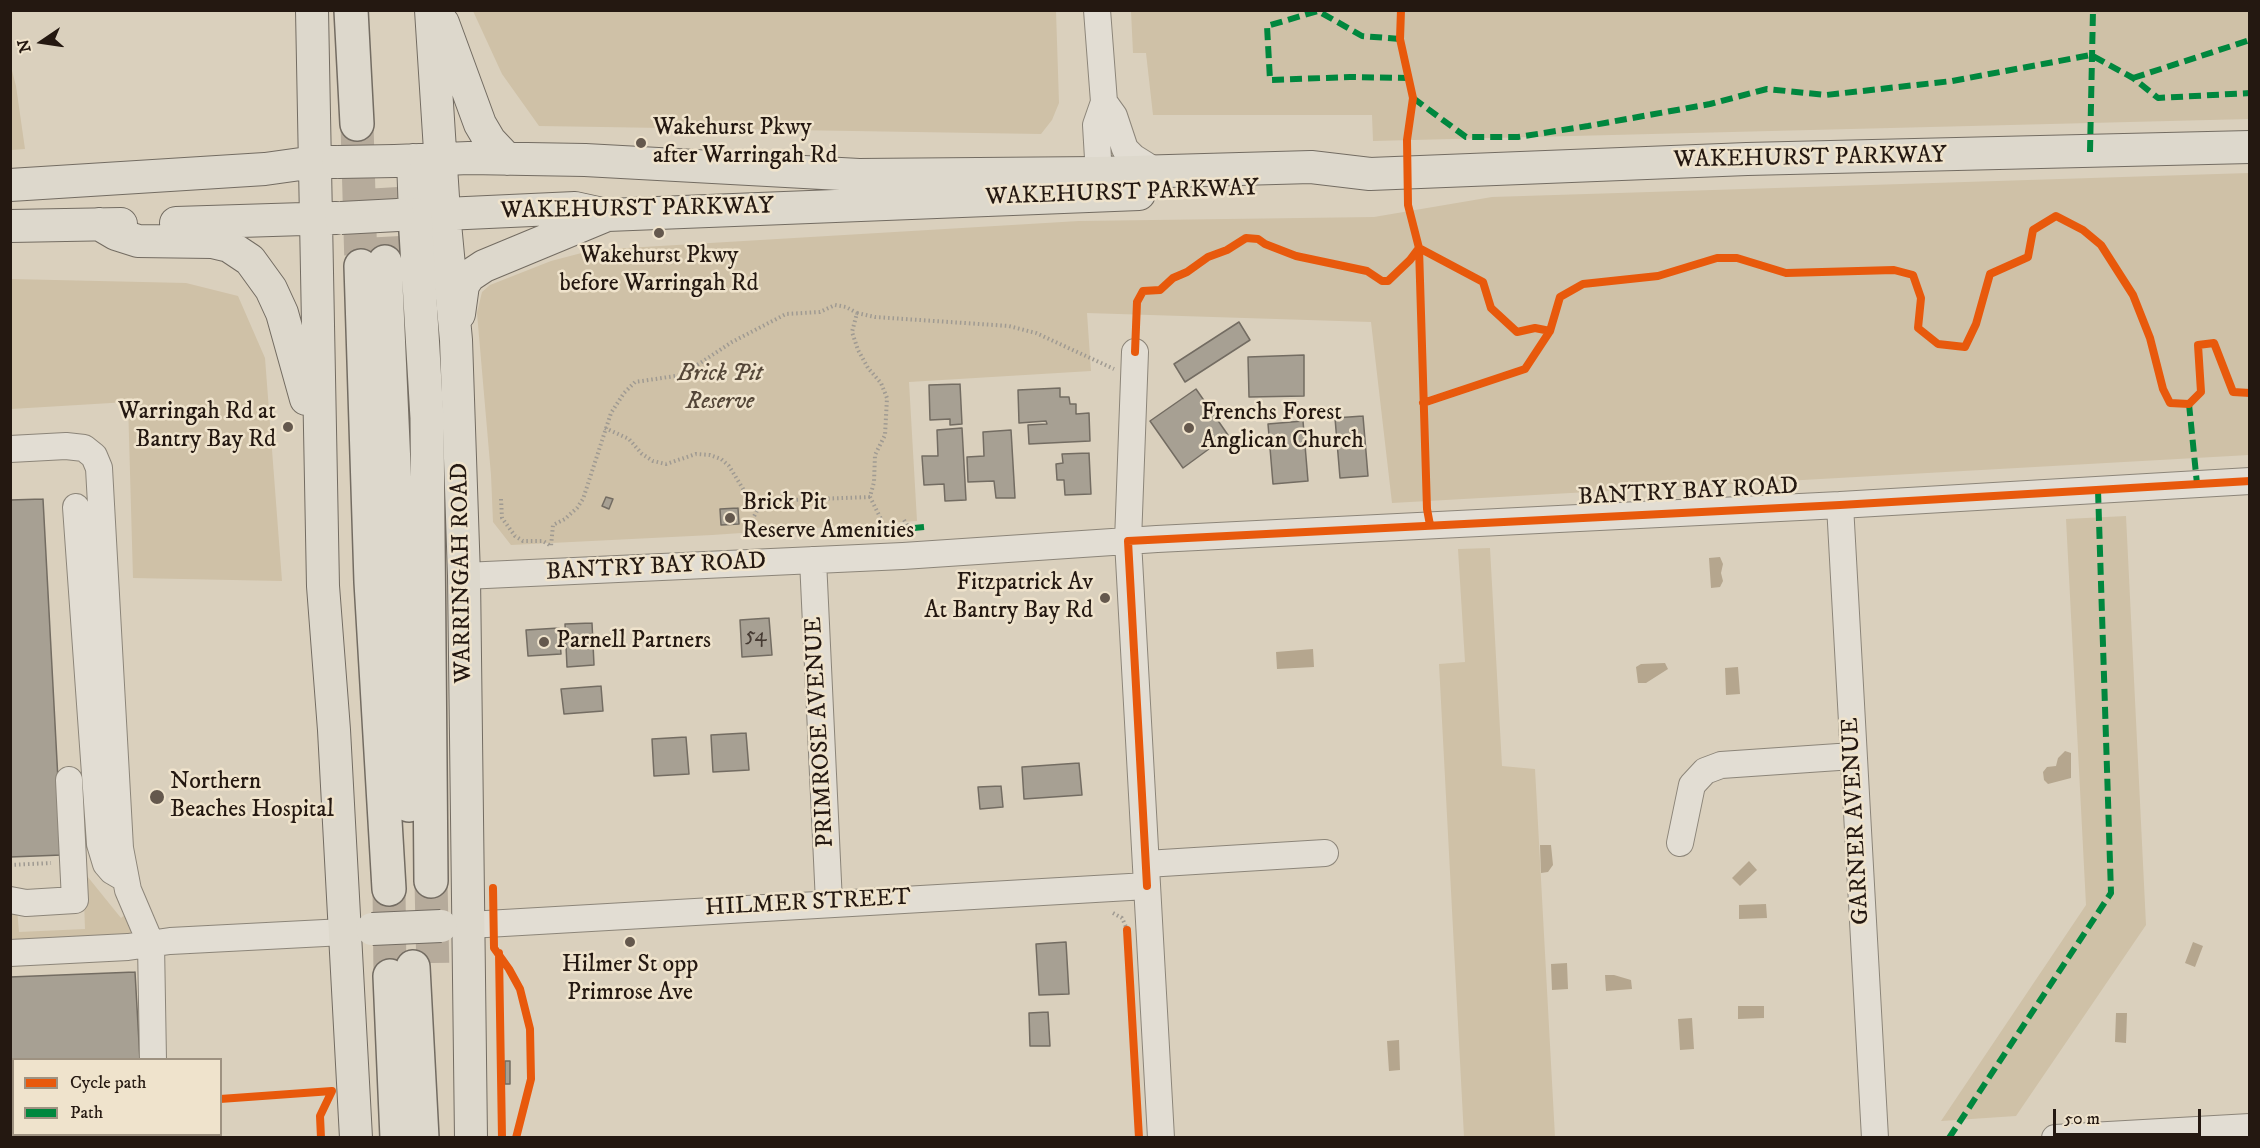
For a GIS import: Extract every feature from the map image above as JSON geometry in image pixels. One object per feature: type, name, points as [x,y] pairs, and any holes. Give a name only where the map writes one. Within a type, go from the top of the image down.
[{"type":"highway","points":[[351,10],[368,123],[370,10]]},
{"type":"highway","points":[[373,264],[410,887],[427,429],[419,214]]},
{"type":"highway","points":[[397,1137],[412,972],[423,1137]]},
{"type":"main road","points":[[312,10],[326,162],[328,218],[319,426],[323,586],[334,730],[358,930],[356,1137]]},
{"type":"main road","name":"WARRINGAH ROAD","points":[[431,10],[416,160],[419,214],[456,340],[464,576],[455,925],[471,1137]]},
{"type":"main road","points":[[439,10],[480,124],[490,141],[507,159]]},
{"type":"main road","name":"WAKEHURST PARKWAY","points":[[10,226],[145,224],[575,208],[607,215],[1099,184],[1157,172],[1311,167],[1370,174],[1748,159],[2250,147]]},
{"type":"main road","name":"WAKEHURST PARKWAY","points":[[10,185],[265,169],[326,162],[507,159],[585,160],[859,175],[1099,184],[1311,187],[1370,174]]},
{"type":"main road","points":[[456,340],[461,292],[470,276],[502,258],[607,215]]},
{"type":"main road","points":[[99,224],[116,234],[138,241],[212,242],[229,246],[250,260],[271,288],[282,313],[307,402],[319,426]]},
{"type":"main road","points":[[358,930],[455,925]]},
{"type":"street","points":[[1096,10],[1104,102],[1096,124],[1099,184]]},
{"type":"street","points":[[1104,102],[1114,116],[1125,149],[1133,157],[1157,172]]},
{"type":"street","points":[[1135,364],[1128,541],[1161,1137]]},
{"type":"street","points":[[10,449],[66,446],[84,448],[93,456],[99,468],[120,848],[124,878],[151,944],[153,1058]]},
{"type":"street","name":"BANTRY BAY ROAD","points":[[464,576],[813,560],[2250,481]]},
{"type":"street","name":"GARNER AVENUE","points":[[1840,505],[1875,1137]]},
{"type":"street","points":[[76,507],[100,844],[106,864],[112,871],[124,878]]},
{"type":"street","name":"PRIMROSE AVENUE","points":[[813,560],[829,903]]},
{"type":"street","points":[[1680,843],[1692,785],[1705,771],[1721,765],[1853,756]]},
{"type":"street","points":[[10,900],[26,903],[75,900],[69,780]]},
{"type":"street","name":"HILMER STREET","points":[[455,925],[1113,888],[1147,875],[1325,853]]},
{"type":"street","points":[[10,953],[358,930]]},
{"type":"street","points":[[2055,1137],[2250,1127]]},
{"type":"path","points":[[501,499],[502,518],[515,536],[523,541],[543,541],[551,546],[553,525],[573,512],[582,499],[610,413],[635,382],[682,375],[732,342],[786,314],[820,312],[835,305],[875,317],[1009,326],[1036,333],[1107,367],[1135,364]]},
{"type":"path","points":[[857,313],[852,332],[858,350],[868,368],[881,383],[887,398],[885,435],[875,455],[871,495],[882,521]]},
{"type":"path","points":[[604,428],[629,439],[642,454],[653,461],[666,464],[696,454],[710,454],[721,459],[729,466],[745,492],[762,501],[871,495]]},
{"type":"path","points":[[748,528],[762,501]]},
{"type":"path","points":[[569,507],[573,512]]},
{"type":"path","points":[[904,520],[909,528],[914,528]]},
{"type":"path","points":[[10,865],[73,864]]},
{"type":"path","points":[[1113,888],[1113,913],[1122,918],[1127,930]]},
{"type":"green space","points":[[473,11],[1056,11],[1059,103],[1052,120],[1041,134],[539,126],[502,74]]},
{"type":"green space","points":[[1131,11],[2249,11],[2249,119],[1373,141],[1372,115],[1153,115],[1146,53],[1133,53]]},
{"type":"green space","points":[[10,63],[16,86],[25,149],[11,150]]},
{"type":"green space","name":"Brick Pit Reserve","points":[[2249,173],[2249,455],[1392,503],[1371,322],[1087,313],[1091,371],[909,382],[917,521],[712,535],[511,545],[493,522],[477,313],[482,292],[490,285],[551,261],[593,250],[1079,221],[1374,217],[1492,197]]},
{"type":"green space","points":[[11,279],[186,283],[238,296],[265,358],[282,581],[133,578],[128,402],[11,409]]},
{"type":"green space","points":[[2126,516],[2146,925],[2016,1116],[1941,1121],[2086,905],[2066,519]]},
{"type":"green space","points":[[1490,548],[1502,766],[1535,769],[1555,1137],[1464,1137],[1439,664],[1465,662],[1458,549]]},
{"type":"green space","points":[[83,871],[121,918],[128,912],[133,931],[130,935],[11,940],[11,910],[17,909],[19,932],[85,929]]},
{"type":"green space","points":[[76,1136],[166,1136],[166,1137],[76,1138]]},
{"type":"shaded area","points":[[1720,557],[1723,564],[1721,573],[1723,581],[1720,587],[1711,588],[1709,558]]},
{"type":"shaded area","points":[[1313,649],[1314,667],[1277,669],[1276,652]]},
{"type":"shaded area","points":[[1665,663],[1668,669],[1646,683],[1638,683],[1636,667],[1641,664]]},
{"type":"shaded area","points":[[1738,667],[1740,694],[1726,695],[1725,668]]},
{"type":"shaded area","points":[[2065,751],[2071,753],[2071,778],[2048,784],[2044,780],[2043,772],[2047,767],[2056,766],[2058,758]]},
{"type":"shaded area","points":[[1540,845],[1551,845],[1553,865],[1548,872],[1541,873]]},
{"type":"shaded area","points":[[1749,861],[1757,870],[1740,886],[1732,878]]},
{"type":"shaded area","points":[[1766,904],[1767,918],[1739,919],[1739,905]]},
{"type":"shaded area","points":[[2193,942],[2203,946],[2195,967],[2185,963]]},
{"type":"shaded area","points":[[1567,963],[1568,989],[1552,990],[1551,964]]},
{"type":"shaded area","points":[[1605,975],[1631,980],[1632,989],[1606,991]]},
{"type":"shaded area","points":[[1738,1006],[1764,1006],[1764,1018],[1738,1019]]},
{"type":"shaded area","points":[[2116,1013],[2127,1013],[2126,1043],[2115,1042]]},
{"type":"shaded area","points":[[1692,1018],[1694,1049],[1680,1050],[1678,1019]]},
{"type":"shaded area","points":[[1399,1040],[1400,1070],[1389,1071],[1387,1041]]},
{"type":"building","points":[[1239,322],[1250,340],[1185,382],[1174,364]]},
{"type":"building","points":[[1304,355],[1304,396],[1249,397],[1248,357]]},
{"type":"building","points":[[960,384],[962,424],[950,425],[950,419],[930,420],[929,385]]},
{"type":"building","points":[[1060,388],[1060,397],[1069,397],[1070,404],[1076,404],[1076,414],[1089,413],[1090,441],[1029,444],[1028,425],[1047,424],[1046,421],[1019,423],[1018,390]]},
{"type":"building","name":"Frenchs Forest Anglican Church","points":[[1196,389],[1228,435],[1183,468],[1150,421]]},
{"type":"building","points":[[1363,416],[1368,476],[1340,478],[1335,418]]},
{"type":"building","points":[[1303,421],[1308,481],[1273,484],[1268,424]]},
{"type":"building","points":[[962,428],[966,500],[945,501],[944,484],[924,485],[922,456],[938,456],[937,430]]},
{"type":"building","points":[[1011,430],[1015,498],[996,498],[994,481],[968,482],[967,457],[984,456],[983,432]]},
{"type":"building","points":[[1089,453],[1091,494],[1065,495],[1064,480],[1057,480],[1056,464],[1063,463],[1062,454]]},
{"type":"building","points":[[606,497],[613,499],[609,509],[602,506]]},
{"type":"building","points":[[43,499],[62,855],[10,857],[10,500]]},
{"type":"building","name":"Brick Pit Reserve Amenities","points":[[738,508],[739,524],[721,525],[720,509]]},
{"type":"building","points":[[769,618],[772,655],[742,657],[740,620]]},
{"type":"building","points":[[592,623],[594,665],[567,667],[565,624]]},
{"type":"building","name":"Parnell Partners","points":[[559,628],[561,654],[528,656],[526,630]]},
{"type":"building","points":[[601,686],[603,711],[564,714],[561,689]]},
{"type":"building","points":[[746,733],[749,770],[713,772],[711,735]]},
{"type":"building","points":[[686,737],[689,774],[654,776],[652,739]]},
{"type":"building","points":[[1079,763],[1082,795],[1024,799],[1022,767]]},
{"type":"building","points":[[1001,786],[1003,807],[980,809],[978,787]]},
{"type":"building","points":[[1066,942],[1069,994],[1039,995],[1036,944]]},
{"type":"building","points":[[135,972],[140,1058],[12,1058],[12,1078],[10,1078],[10,977]]},
{"type":"building","points":[[1048,1012],[1050,1046],[1030,1046],[1029,1013]]},
{"type":"building","points":[[505,1061],[510,1061],[510,1084],[505,1084]]},
{"type":"tunnel","points":[[357,124],[361,266]]},
{"type":"tunnel","points":[[381,188],[385,262]]},
{"type":"tunnel","points":[[431,881],[433,975]]},
{"type":"tunnel","points":[[389,889],[390,976]]},
{"type":"marked path","points":[[2090,152],[2093,10]]},
{"type":"marked path","points":[[1400,39],[1362,36],[1318,11],[1267,26],[1270,80],[1350,77],[1409,78]]},
{"type":"marked path","points":[[2133,78],[2250,40]]},
{"type":"marked path","points":[[1413,98],[1466,137],[1518,137],[1710,104],[1767,89],[1826,95],[1952,81],[2091,55],[2133,78],[2158,98],[2250,93]]},
{"type":"marked path","points":[[2189,404],[2197,484]]},
{"type":"marked path","points":[[1949,1138],[2111,893],[2098,490]]},
{"type":"marked path","points":[[914,528],[924,527]]},
{"type":"cycle path","points":[[1401,10],[1400,39],[1413,98],[1407,140],[1408,205],[1419,248],[1427,509],[1430,525]]},
{"type":"cycle path","points":[[1135,352],[1137,302],[1143,291],[1160,290],[1173,278],[1246,238],[1258,239],[1296,256],[1367,271],[1382,281],[1388,281],[1419,248],[1483,282],[1491,308],[1517,332],[1535,328],[1550,331],[1560,297],[1583,284],[1658,276],[1717,258],[1737,258],[1786,273],[1894,270],[1913,275],[1921,298],[1918,328],[1938,344],[1965,347],[1976,324],[1990,274],[2028,257],[2033,230],[2056,216],[2083,230],[2101,245],[2133,295],[2150,338],[2163,389],[2170,403],[2189,404],[2201,392],[2198,345],[2214,343],[2233,392],[2250,393]]},
{"type":"cycle path","points":[[1423,403],[1525,369],[1550,331]]},
{"type":"cycle path","points":[[1147,886],[1128,541],[1840,505],[2250,481]]},
{"type":"cycle path","points":[[493,888],[494,948],[520,989],[530,1029],[531,1079],[516,1138]]},
{"type":"cycle path","points":[[1127,930],[1139,1138]]},
{"type":"cycle path","points":[[499,953],[502,1138]]},
{"type":"cycle path","points":[[222,1099],[332,1091],[320,1116],[321,1138]]},
{"type":"place","name":"Wakehurst Pkwy after Warringah Rd","points":[[641,143]]},
{"type":"place","name":"Wakehurst Pkwy before Warringah Rd","points":[[659,233]]},
{"type":"place","name":"Warringah Rd at Bantry Bay Rd","points":[[288,427]]},
{"type":"place","name":"Frenchs Forest Anglican Church","points":[[1189,428]]},
{"type":"place","name":"Brick Pit Reserve Amenities","points":[[730,518]]},
{"type":"place","name":"Fitzpatrick Av At Bantry Bay Rd","points":[[1105,598]]},
{"type":"place","name":"Parnell Partners","points":[[544,642]]},
{"type":"place","name":"Northern Beaches Hospital","points":[[157,797]]},
{"type":"place","name":"Hilmer St opp Primrose Ave","points":[[630,942]]}]
